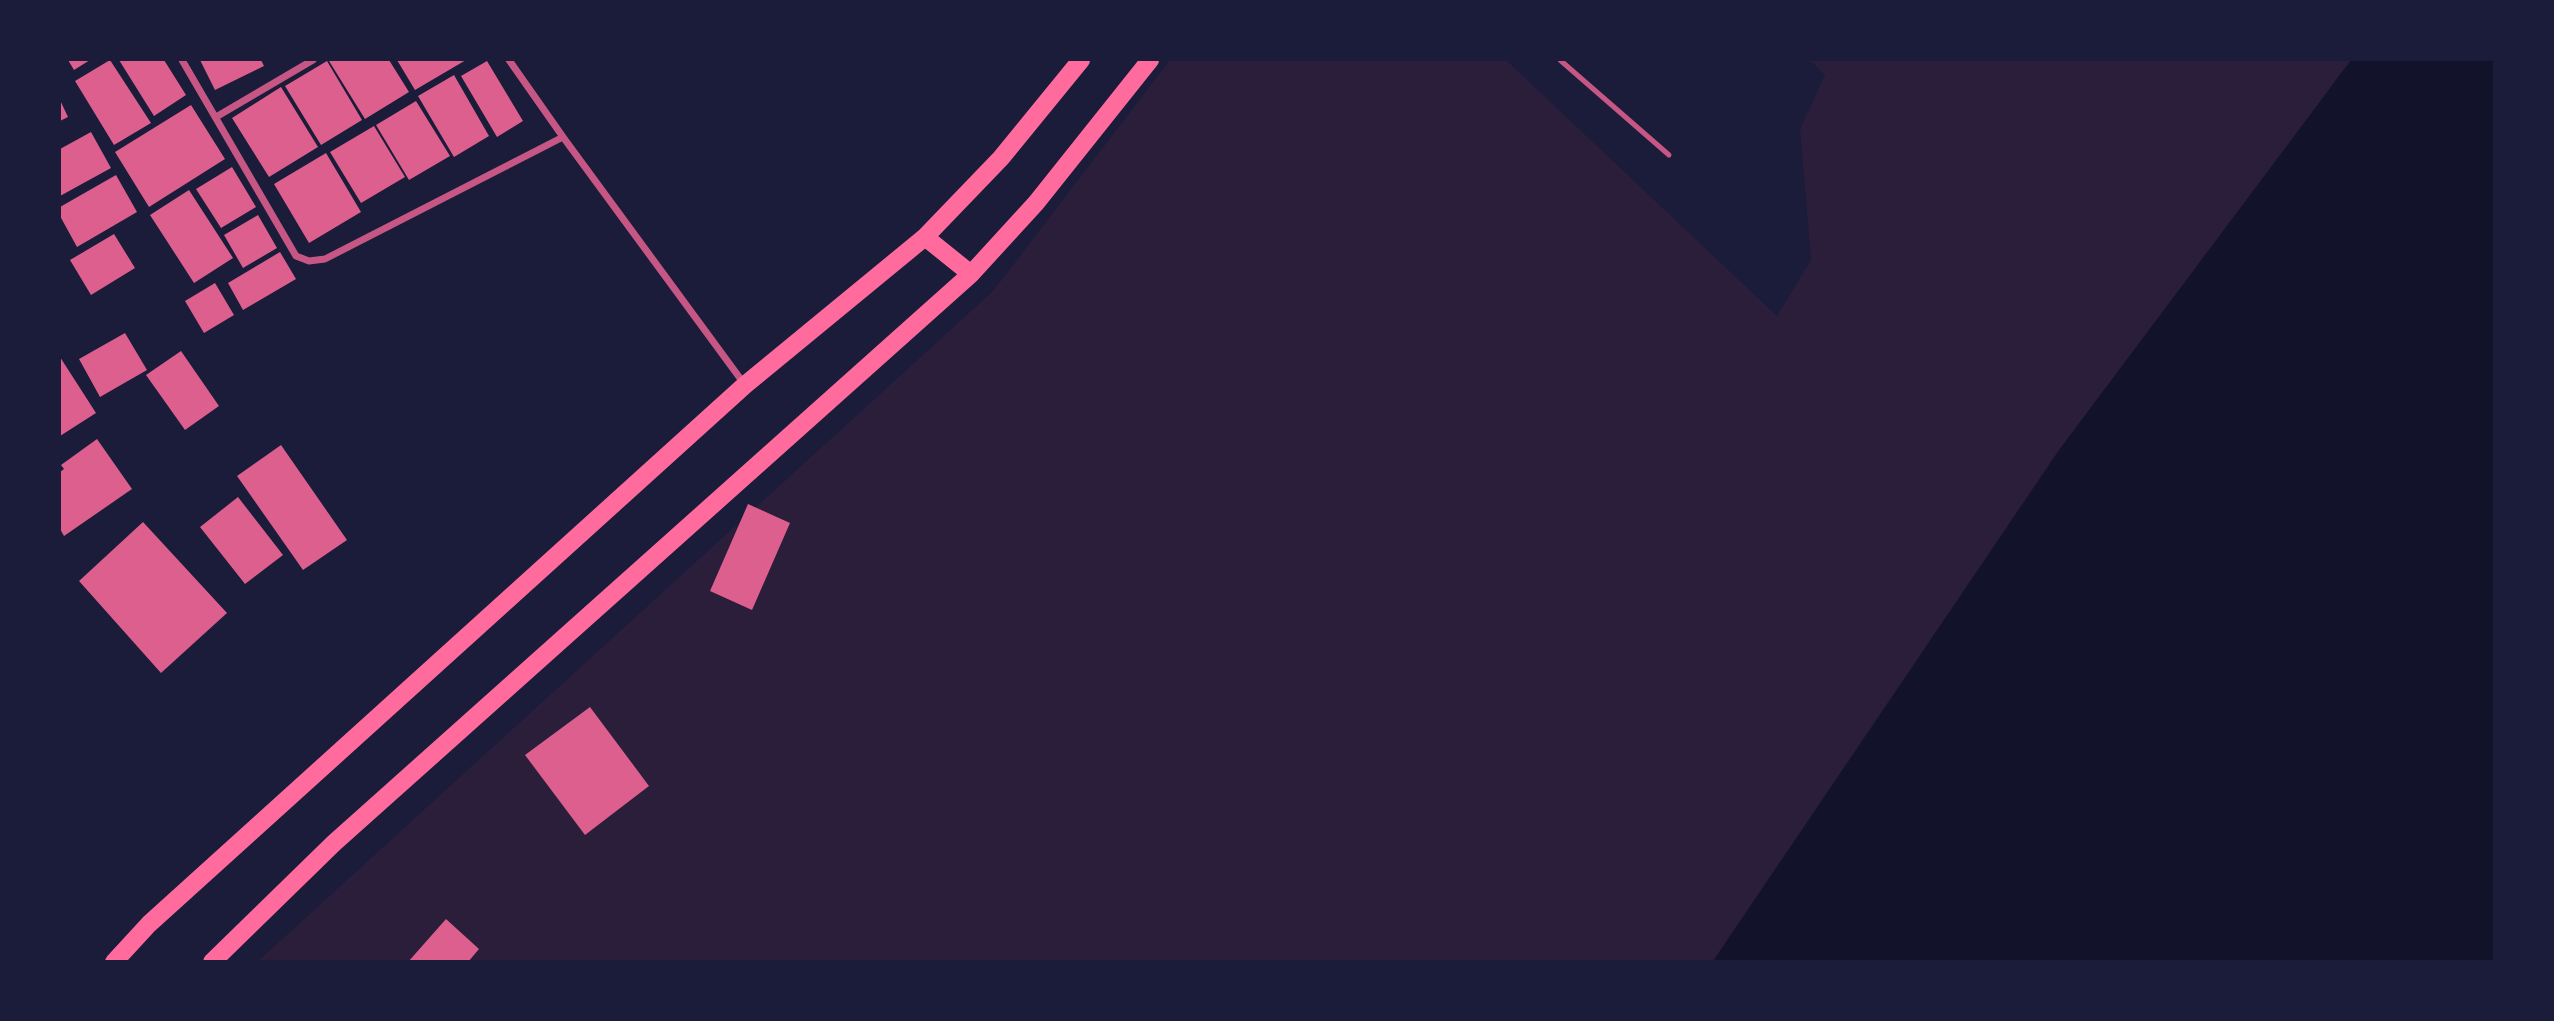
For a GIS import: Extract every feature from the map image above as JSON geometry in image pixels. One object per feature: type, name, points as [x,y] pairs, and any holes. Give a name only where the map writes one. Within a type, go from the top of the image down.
[{"type":"main road","points":[[114,961],[160,915],[745,385],[925,237],[1001,158],[1081,60]]},
{"type":"main road","points":[[212,961],[344,833],[971,274],[1036,203],[1150,60]]},
{"type":"main road","points":[[925,237],[971,274]]},
{"type":"street","points":[[183,60],[296,256],[309,261],[325,259],[563,137]]},
{"type":"street","points":[[216,117],[313,60]]},
{"type":"street","points":[[509,60],[745,385]]},
{"type":"lane","points":[[1560,60],[1669,155]]},
{"type":"shaded area","points":[[1170,60],[1506,60],[1777,316],[1811,260],[1800,129],[1825,75],[1810,60],[2494,60],[2494,961],[257,962],[993,291]]},
{"type":"shaded area","points":[[2351,60],[2494,60],[2494,961],[1713,961],[2059,450]]},
{"type":"building","points":[[68,60],[90,60],[74,70]]},
{"type":"building","points":[[110,60],[151,123],[114,145],[75,81]]},
{"type":"building","points":[[119,60],[164,60],[186,95],[154,116]]},
{"type":"building","points":[[200,60],[261,60],[264,66],[215,90]]},
{"type":"building","points":[[389,60],[409,92],[365,119],[329,61]]},
{"type":"building","points":[[397,60],[466,60],[415,90]]},
{"type":"building","points":[[327,61],[362,120],[321,145],[285,86]]},
{"type":"building","points":[[487,61],[523,121],[497,137],[461,76]]},
{"type":"building","points":[[454,75],[489,136],[454,157],[418,96]]},
{"type":"building","points":[[281,87],[318,147],[269,177],[232,118]]},
{"type":"building","points":[[60,100],[68,117],[60,121]]},
{"type":"building","points":[[416,101],[450,156],[409,180],[376,125]]},
{"type":"building","points":[[191,105],[225,159],[149,207],[115,152]]},
{"type":"building","points":[[374,126],[405,177],[361,203],[330,152]]},
{"type":"building","points":[[91,132],[111,168],[60,196],[60,149]]},
{"type":"building","points":[[326,153],[361,212],[309,243],[274,184]]},
{"type":"building","points":[[232,167],[256,207],[221,228],[196,189]]},
{"type":"building","points":[[116,175],[137,212],[77,247],[60,216],[60,207]]},
{"type":"building","points":[[189,190],[233,258],[194,283],[150,215]]},
{"type":"building","points":[[258,215],[277,248],[243,268],[224,235]]},
{"type":"building","points":[[114,234],[135,268],[91,295],[70,260]]},
{"type":"building","points":[[280,252],[296,279],[243,310],[228,283]]},
{"type":"building","points":[[215,283],[234,315],[204,333],[185,301]]},
{"type":"building","points":[[125,333],[147,370],[100,397],[79,359]]},
{"type":"building","points":[[181,351],[219,406],[185,430],[146,375]]},
{"type":"building","points":[[60,357],[96,413],[60,436]]},
{"type":"building","points":[[97,439],[132,489],[64,536],[60,529],[60,472],[64,469],[61,465]]},
{"type":"building","points":[[281,445],[347,540],[303,570],[237,476]]},
{"type":"building","points":[[238,497],[283,555],[245,584],[200,527]]},
{"type":"building","points":[[748,504],[790,523],[752,610],[710,591]]},
{"type":"building","points":[[143,522],[227,613],[161,673],[79,581]]},
{"type":"building","points":[[590,707],[649,786],[585,835],[525,755]]},
{"type":"building","points":[[446,919],[479,949],[468,962],[408,962]]}]
